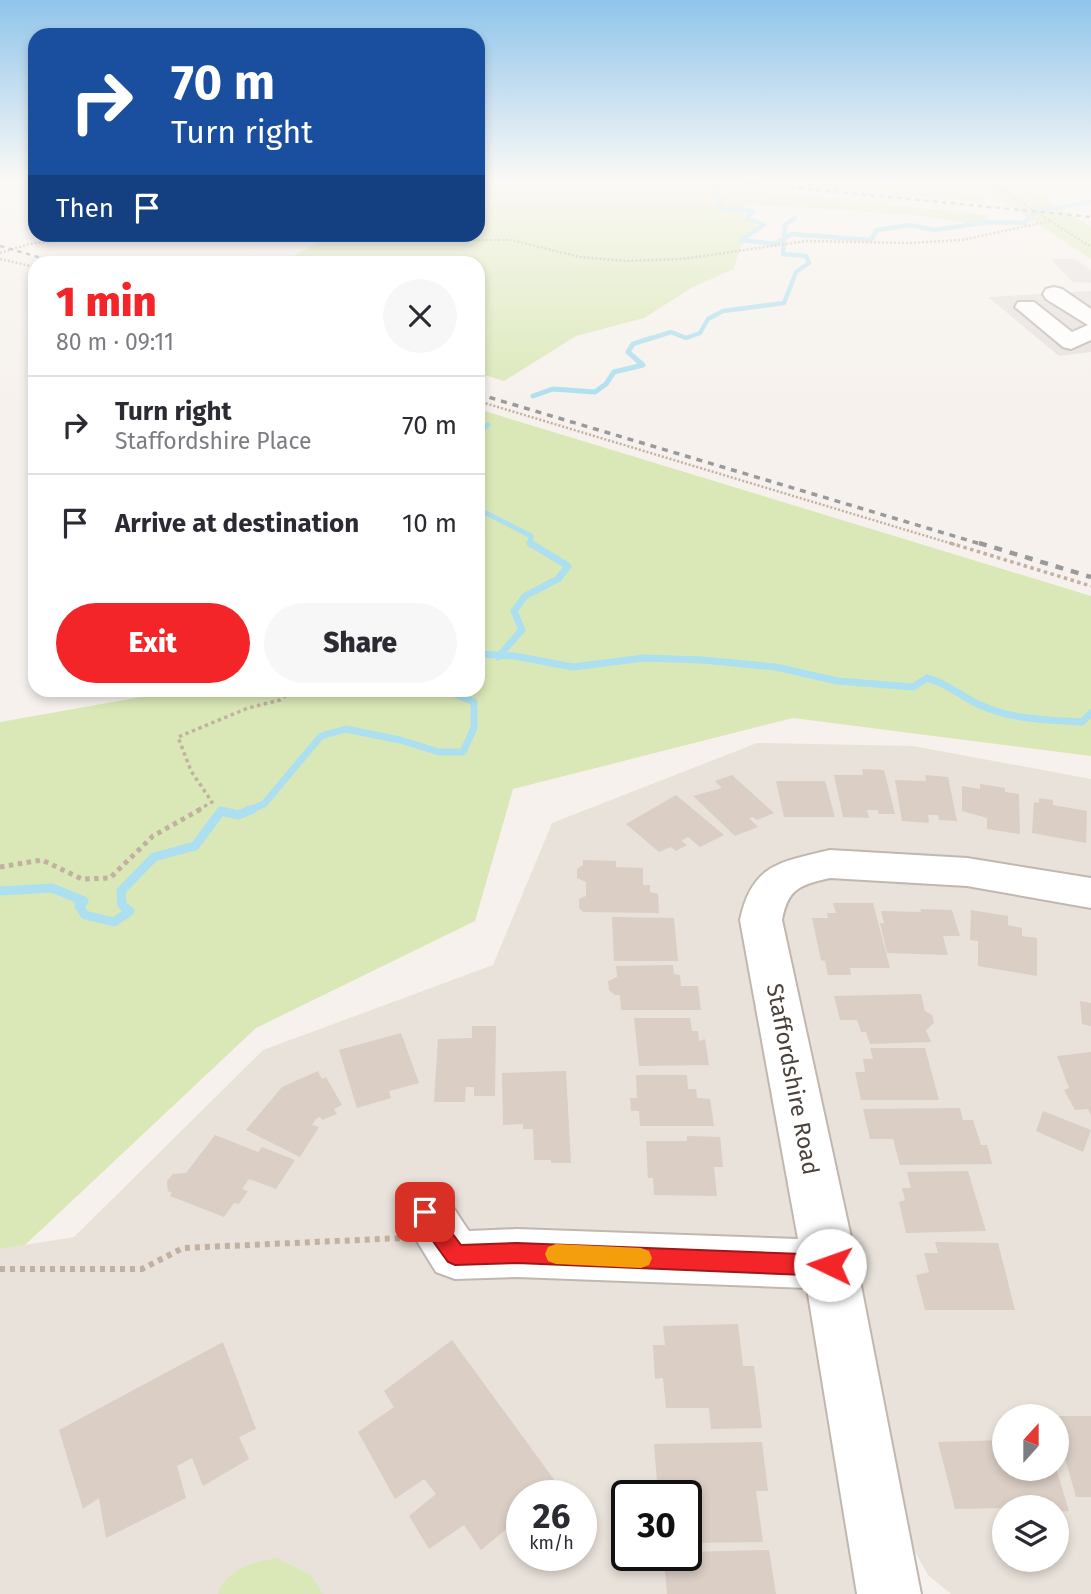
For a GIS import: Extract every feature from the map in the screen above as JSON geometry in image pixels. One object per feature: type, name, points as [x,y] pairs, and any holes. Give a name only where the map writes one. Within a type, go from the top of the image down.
[{"type":"street","points":[[1054,294],[1091,319]]},
{"type":"street","points":[[1026,307],[1071,342],[1091,331]]},
{"type":"street","name":"Staffordshire Road","points":[[889,1594],[830,1265],[761,920],[765,900],[776,883],[798,872],[830,864],[967,872],[1091,893]]},
{"type":"street","points":[[434,1225],[455,1255],[517,1253],[830,1265]]},
{"type":"path","points":[[569,254],[626,261],[681,259],[713,254]]},
{"type":"path","points":[[0,260],[28,266]]},
{"type":"path","points":[[485,403],[1091,586]]},
{"type":"path","points":[[0,867],[42,860],[82,878],[110,878],[153,836],[212,802],[195,782],[185,763],[178,737],[248,708],[283,697]]},
{"type":"path","points":[[0,1269],[142,1269],[183,1248],[434,1225]]},
{"type":"shaded area","points":[[1051,259],[1075,259],[1091,270],[1091,283],[1072,282]]},
{"type":"shaded area","points":[[1091,291],[1091,352],[1059,356],[988,297]]},
{"type":"shaded area","points":[[757,743],[913,746],[1091,779],[1091,1594],[951,1594],[928,1575],[908,1539],[866,1309],[807,1290],[861,1594],[0,1594],[0,1249],[74,1237],[263,1050],[493,965],[552,823]]},
{"type":"green space","points":[[738,254],[734,269],[693,287],[644,318],[576,336],[504,381],[485,375],[485,256],[293,256]]},
{"type":"green space","points":[[485,411],[1091,596],[1091,756],[793,718],[513,789],[475,921],[256,1028],[25,1245],[0,1249],[0,722],[141,697],[485,697]]},
{"type":"green space","points":[[277,1558],[311,1575],[323,1594],[218,1594],[234,1572],[250,1564]]},
{"type":"building","points":[[862,769],[884,770],[895,814],[879,814],[878,810],[867,810],[869,818],[843,817],[834,775],[863,775]]},
{"type":"building","points":[[732,775],[774,813],[757,820],[749,818],[758,827],[735,836],[693,796],[722,788],[715,781]]},
{"type":"building","points":[[925,775],[948,777],[957,821],[939,820],[938,815],[928,815],[929,823],[902,821],[895,780],[926,781]]},
{"type":"building","points":[[776,781],[825,781],[835,817],[784,817]]},
{"type":"building","points":[[980,784],[1005,788],[1005,792],[1019,794],[1020,834],[987,829],[987,818],[962,811],[962,786],[980,789]]},
{"type":"building","points":[[676,795],[724,835],[700,847],[688,837],[681,841],[687,845],[676,851],[671,847],[659,852],[626,824]]},
{"type":"building","points":[[1039,798],[1053,800],[1053,805],[1087,811],[1086,843],[1032,833],[1034,802],[1039,803]]},
{"type":"building","points":[[583,860],[616,861],[616,867],[643,868],[643,885],[650,885],[650,892],[658,894],[659,913],[583,912],[579,908],[579,899],[586,896],[586,882],[577,878],[577,869],[583,865]]},
{"type":"building","points":[[833,903],[873,903],[890,968],[850,968],[851,975],[828,975],[825,961],[821,960],[812,918],[828,918],[827,913],[836,913]]},
{"type":"building","points":[[920,909],[952,910],[960,936],[943,936],[948,955],[887,953],[880,923],[884,923],[881,911],[921,912]]},
{"type":"building","points":[[971,910],[1008,916],[1008,925],[1022,928],[1022,936],[1037,938],[1037,976],[978,966],[978,941],[970,940]]},
{"type":"building","points":[[612,917],[674,918],[678,961],[614,961]]},
{"type":"building","points":[[673,965],[674,974],[680,975],[681,986],[698,986],[701,1010],[621,1010],[620,995],[609,990],[608,981],[617,977],[616,966]]},
{"type":"building","points":[[921,994],[925,1011],[932,1015],[934,1023],[926,1030],[931,1042],[870,1044],[866,1032],[861,1032],[857,1020],[840,1020],[834,996]]},
{"type":"building","points":[[1080,1001],[1091,1003],[1091,1026],[1082,1024]]},
{"type":"building","points":[[634,1018],[690,1018],[692,1031],[698,1031],[699,1041],[705,1039],[709,1065],[639,1066]]},
{"type":"building","points":[[472,1026],[496,1026],[495,1096],[474,1096],[474,1087],[466,1087],[465,1102],[434,1102],[438,1039],[472,1038]]},
{"type":"building","points":[[401,1033],[419,1083],[389,1091],[391,1098],[357,1108],[339,1050]]},
{"type":"building","points":[[870,1048],[925,1048],[939,1100],[861,1100],[855,1072],[865,1072],[863,1059],[873,1059]]},
{"type":"building","points":[[1091,1052],[1091,1115],[1088,1109],[1075,1110],[1064,1090],[1069,1088],[1057,1056]]},
{"type":"building","points":[[318,1071],[322,1079],[326,1077],[342,1105],[334,1109],[337,1114],[322,1120],[320,1117],[316,1119],[312,1125],[319,1127],[300,1157],[246,1130],[282,1087]]},
{"type":"building","points":[[566,1071],[571,1163],[534,1160],[533,1129],[523,1129],[523,1124],[503,1125],[502,1073]]},
{"type":"building","points":[[636,1075],[687,1075],[688,1089],[696,1089],[697,1098],[710,1099],[714,1126],[640,1126],[639,1111],[631,1111],[630,1098],[637,1098]]},
{"type":"building","points":[[960,1108],[963,1120],[973,1120],[981,1145],[987,1145],[992,1164],[900,1165],[893,1139],[870,1139],[863,1109]]},
{"type":"building","points":[[1043,1111],[1091,1130],[1083,1152],[1036,1131]]},
{"type":"building","points":[[215,1135],[258,1152],[262,1147],[295,1160],[276,1189],[249,1179],[242,1189],[248,1191],[239,1204],[234,1203],[224,1217],[170,1196],[172,1193],[168,1191],[167,1181],[173,1174],[186,1173]]},
{"type":"building","points":[[687,1136],[720,1137],[723,1167],[714,1167],[717,1196],[654,1195],[653,1178],[648,1178],[646,1141],[687,1141]]},
{"type":"building","points":[[968,1171],[986,1231],[906,1233],[899,1202],[905,1200],[902,1188],[911,1188],[907,1172]]},
{"type":"building","points":[[935,1242],[998,1243],[1015,1310],[925,1310],[916,1275],[929,1272],[924,1253],[938,1253]]},
{"type":"building","points":[[738,1324],[743,1366],[754,1366],[762,1428],[711,1429],[709,1408],[666,1408],[663,1378],[655,1379],[653,1345],[665,1345],[663,1326]]},
{"type":"building","points":[[452,1340],[554,1480],[506,1480],[506,1529],[481,1550],[464,1525],[429,1549],[409,1516],[436,1494],[424,1479],[395,1499],[358,1432],[394,1407],[384,1391]]},
{"type":"building","points":[[223,1342],[256,1429],[239,1437],[249,1459],[203,1486],[192,1458],[177,1466],[186,1498],[106,1538],[99,1498],[83,1509],[59,1430]]},
{"type":"building","points":[[1069,1416],[1091,1416],[1091,1497],[1076,1497],[1069,1472]]},
{"type":"building","points":[[992,1440],[992,1481],[1060,1481],[1064,1495],[992,1495],[992,1508],[955,1509],[938,1442]]},
{"type":"building","points":[[762,1442],[768,1491],[756,1491],[763,1542],[702,1543],[702,1480],[657,1480],[654,1444]]},
{"type":"building","points":[[769,1550],[776,1594],[667,1594],[665,1571],[702,1571],[702,1552]]},
{"type":"waterway","points":[[646,340],[671,332],[686,338],[700,333],[708,319],[723,311],[784,303],[796,272],[809,263],[806,256],[787,254]]},
{"type":"waterway","points":[[533,396],[553,389],[595,392],[606,384],[614,372],[643,365],[628,352],[633,344],[651,338]]},
{"type":"waterway","points":[[485,513],[531,536],[530,543]]},
{"type":"waterway","points":[[500,655],[522,630],[514,611],[525,596],[558,579],[568,566],[530,543]]},
{"type":"waterway","points":[[485,654],[500,655]]},
{"type":"waterway","points":[[500,655],[573,667],[644,658],[702,660],[776,667],[837,681],[913,687],[927,678],[980,705],[1017,716],[1082,722],[1091,713]]},
{"type":"waterway","points":[[249,810],[264,804],[321,736],[346,729],[400,740],[439,752],[463,752],[474,728],[474,702],[462,697]]},
{"type":"waterway","points":[[0,891],[52,888],[84,901],[79,906],[85,915],[114,922],[130,911],[122,905],[121,891],[154,857],[195,846],[221,811],[238,815],[253,809]]},
{"type":"railway","points":[[29,254],[34,256]]},
{"type":"railway","points":[[485,396],[984,545]]},
{"type":"railway","points":[[979,543],[1091,577]]},
{"type":"slow traffic","points":[[556,1254],[641,1258]]},
{"type":"route","points":[[425,1212],[455,1255],[517,1253],[830,1265]]}]
